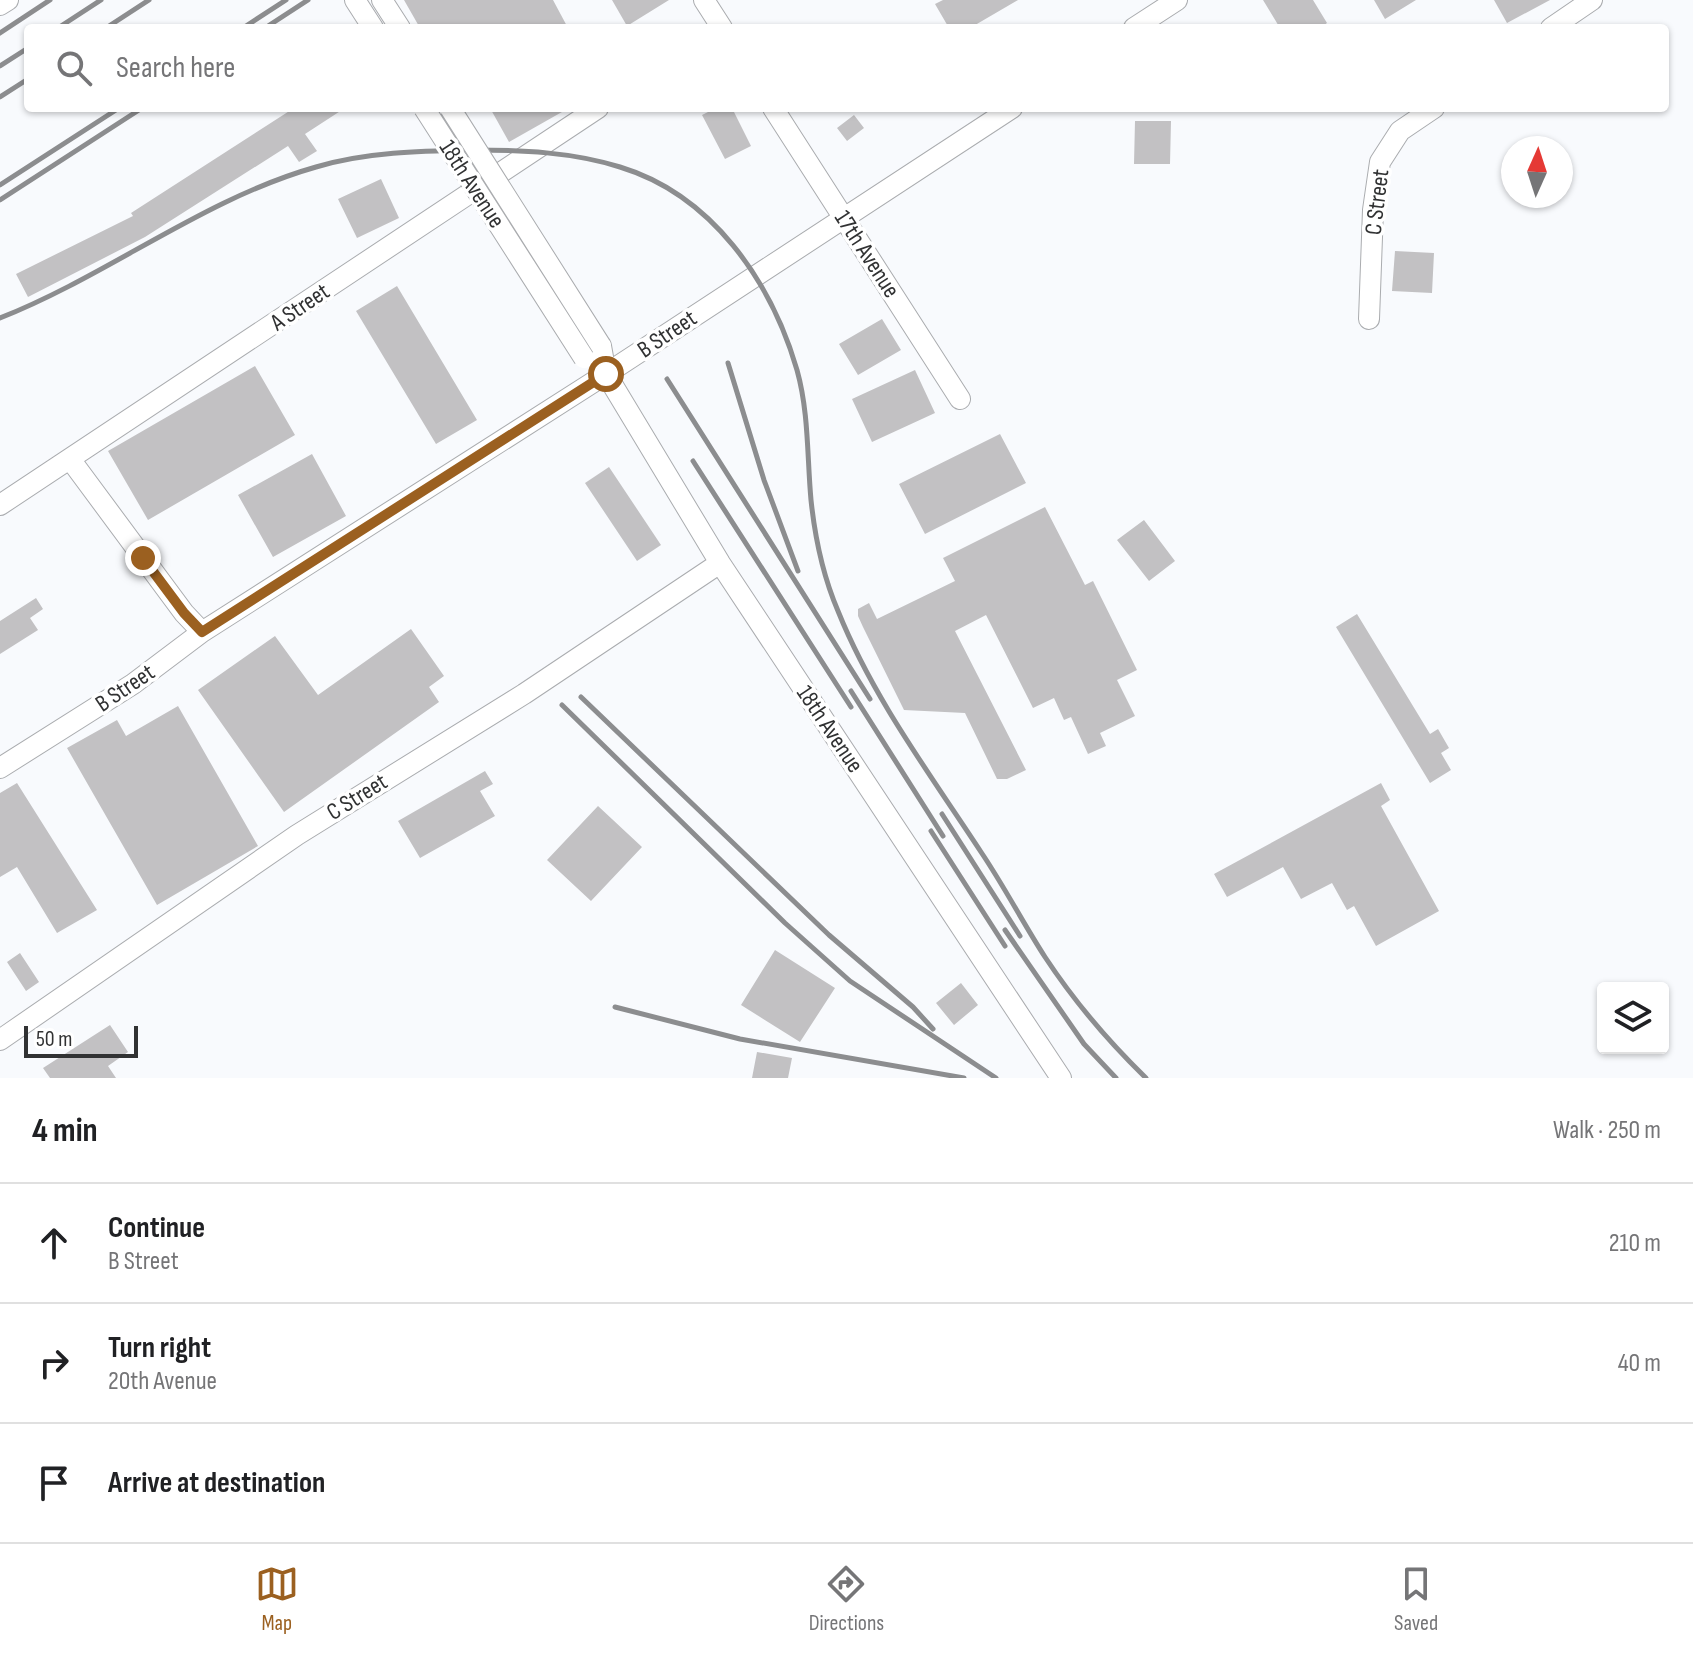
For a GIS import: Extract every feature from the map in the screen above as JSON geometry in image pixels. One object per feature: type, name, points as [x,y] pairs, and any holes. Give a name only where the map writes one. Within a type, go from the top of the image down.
[{"type":"street","points":[[0,5],[8,0]]},
{"type":"street","points":[[355,0],[370,24]]},
{"type":"street","points":[[382,0],[397,24]]},
{"type":"street","points":[[704,0],[718,24]]},
{"type":"street","points":[[1140,24],[1177,0]]},
{"type":"street","points":[[1557,24],[1592,0]]},
{"type":"street","name":"18th Avenue","points":[[427,112],[584,358],[606,374]]},
{"type":"street","name":"18th Avenue","points":[[453,112],[601,346],[606,374],[720,563],[1061,1078]]},
{"type":"street","name":"A Street","points":[[0,505],[592,112]]},
{"type":"street","name":"17th Avenue","points":[[776,112],[960,399]]},
{"type":"street","name":"B Street","points":[[0,768],[133,684],[202,632],[606,374],[1006,112]]},
{"type":"street","name":"C Street","points":[[1369,319],[1373,210],[1380,162],[1400,131],[1428,112]]},
{"type":"street","points":[[70,459],[184,613],[202,632]]},
{"type":"street","name":"C Street","points":[[0,1040],[297,835],[524,694],[720,563]]},
{"type":"building","points":[[404,0],[553,0],[566,24],[418,24]]},
{"type":"building","points":[[612,0],[669,0],[630,24],[626,24]]},
{"type":"building","points":[[943,0],[1018,0],[977,24],[947,24],[935,4]]},
{"type":"building","points":[[1263,0],[1313,0],[1327,23],[1326,24],[1278,24]]},
{"type":"building","points":[[1374,0],[1416,0],[1385,19]]},
{"type":"building","points":[[1494,0],[1550,0],[1507,23]]},
{"type":"building","points":[[288,112],[339,112],[305,134],[317,151],[299,162],[288,146],[145,237],[28,297],[16,274],[133,216],[131,213]]},
{"type":"building","points":[[492,112],[562,112],[509,142]]},
{"type":"building","points":[[708,112],[734,112],[751,146],[725,159],[702,115]]},
{"type":"building","points":[[854,115],[864,128],[847,141],[837,128]]},
{"type":"building","points":[[1135,121],[1171,121],[1170,164],[1134,164]]},
{"type":"building","points":[[381,179],[399,218],[357,238],[338,199]]},
{"type":"building","points":[[1395,251],[1434,253],[1432,293],[1392,291]]},
{"type":"building","points":[[397,286],[477,420],[436,444],[356,311]]},
{"type":"building","points":[[882,319],[901,350],[858,375],[839,344]]},
{"type":"building","points":[[255,366],[295,435],[148,520],[108,451]]},
{"type":"building","points":[[915,370],[935,413],[872,442],[852,399]]},
{"type":"building","points":[[1000,434],[1026,483],[925,534],[899,484]]},
{"type":"building","points":[[312,454],[346,516],[273,557],[238,495]]},
{"type":"building","points":[[609,467],[661,545],[637,561],[585,483]]},
{"type":"building","points":[[1045,507],[1085,585],[1093,581],[1137,670],[1117,680],[1135,716],[1100,733],[1106,746],[1088,754],[1071,717],[1064,720],[1054,698],[1033,708],[986,615],[955,631],[1026,770],[1007,779],[997,779],[965,713],[904,710],[863,627],[858,609],[869,603],[877,619],[955,581],[943,558]]},
{"type":"building","points":[[1144,520],[1175,561],[1149,581],[1117,540]]},
{"type":"building","points":[[36,598],[43,609],[30,618],[38,630],[0,654],[0,621]]},
{"type":"building","points":[[1357,614],[1430,734],[1438,729],[1449,748],[1441,753],[1451,770],[1430,783],[1336,627]]},
{"type":"building","points":[[411,629],[444,676],[429,687],[439,702],[284,812],[198,690],[275,636],[318,695]]},
{"type":"building","points":[[178,706],[258,846],[157,905],[67,748],[117,720],[126,736]]},
{"type":"building","points":[[485,771],[493,784],[480,791],[495,816],[420,858],[398,821]]},
{"type":"building","points":[[17,783],[97,910],[57,933],[17,867],[0,877],[0,793]]},
{"type":"building","points":[[1381,783],[1390,800],[1381,806],[1439,911],[1376,946],[1354,906],[1347,910],[1332,883],[1301,899],[1283,867],[1227,897],[1214,874]]},
{"type":"building","points":[[598,806],[642,847],[591,901],[547,860]]},
{"type":"building","points":[[775,950],[835,988],[800,1042],[741,1005]]},
{"type":"building","points":[[20,953],[39,982],[26,991],[7,962]]},
{"type":"building","points":[[961,983],[978,1005],[954,1025],[936,1003]]},
{"type":"building","points":[[110,1025],[128,1052],[108,1066],[116,1078],[50,1078],[43,1068]]},
{"type":"building","points":[[757,1052],[792,1058],[788,1078],[752,1078]]},
{"type":"railway","points":[[0,33],[50,0]]},
{"type":"railway","points":[[64,24],[101,0]]},
{"type":"railway","points":[[112,24],[149,0]]},
{"type":"railway","points":[[249,24],[286,0]]},
{"type":"railway","points":[[271,24],[308,0]]},
{"type":"railway","points":[[0,66],[24,51]]},
{"type":"railway","points":[[0,97],[24,82]]},
{"type":"railway","points":[[0,185],[113,112]]},
{"type":"railway","points":[[0,200],[136,112]]},
{"type":"railway","points":[[0,318],[79,281],[234,198],[274,181],[354,158],[472,150],[565,155],[620,167],[653,180],[683,198],[710,220],[754,274],[786,337],[804,402],[811,500],[820,557],[838,611],[868,674],[1056,973],[1092,1020],[1146,1078]]},
{"type":"railway","points":[[728,363],[764,480],[798,571]]},
{"type":"railway","points":[[667,379],[870,699]]},
{"type":"railway","points":[[693,461],[851,707]]},
{"type":"railway","points":[[851,691],[943,836]]},
{"type":"railway","points":[[581,697],[829,935],[913,1007],[933,1029]]},
{"type":"railway","points":[[562,705],[785,923],[850,981],[996,1078]]},
{"type":"railway","points":[[942,814],[1020,936]]},
{"type":"railway","points":[[931,831],[1005,946]]},
{"type":"railway","points":[[1005,930],[1084,1044],[1116,1078]]},
{"type":"railway","points":[[615,1007],[740,1039],[964,1078]]},
{"type":"route","points":[[143,558],[202,632],[606,374]]}]
